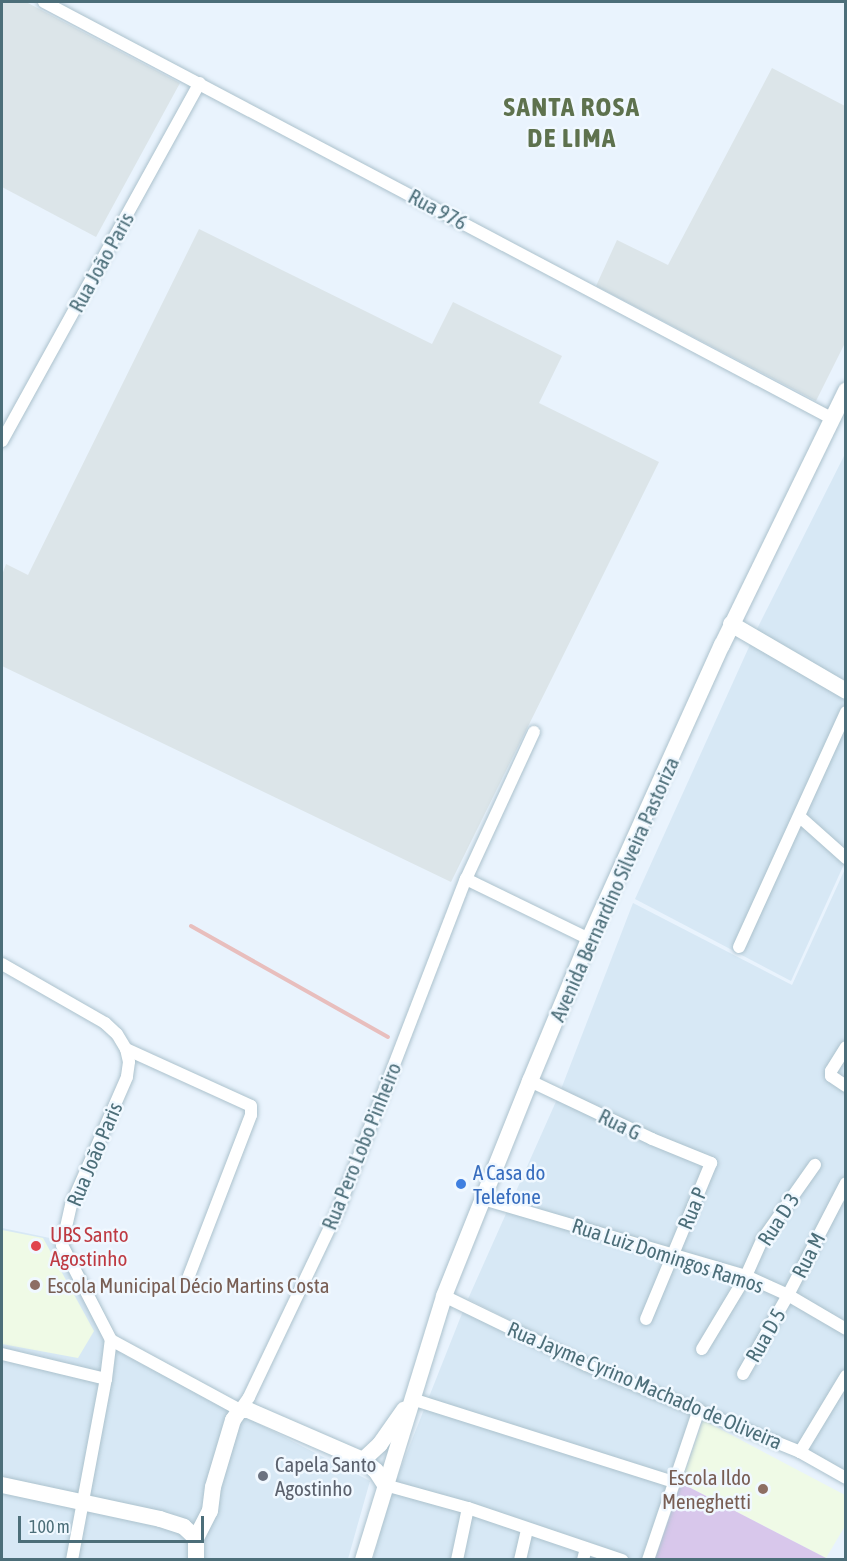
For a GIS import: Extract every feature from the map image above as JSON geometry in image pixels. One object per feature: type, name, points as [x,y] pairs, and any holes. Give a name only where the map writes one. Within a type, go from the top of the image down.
[{"type":"main road","name":"Avenida Bernardino Silveira Pastoriza","points":[[363,1560],[444,1296],[530,1081],[589,939],[731,624],[846,391]]},
{"type":"main road","points":[[731,624],[846,691]]},
{"type":"main road","name":"Avenida Bernardino Silveira Pastoriza","points":[[363,1460],[380,1444],[412,1399]]},
{"type":"main road","points":[[240,1410],[248,1410],[363,1460],[376,1471],[385,1485]]},
{"type":"main road","name":"Rua Pero Lobo Pinheiro","points":[[196,1560],[190,1532],[210,1511],[213,1487],[233,1420],[240,1410]]},
{"type":"main road","points":[[2,1485],[160,1519],[190,1532]]},
{"type":"street","name":"Rua 976","points":[[44,2],[831,418]]},
{"type":"street","name":"Rua João Paris","points":[[2,441],[200,83]]},
{"type":"street","points":[[739,947],[846,712]]},
{"type":"street","name":"Rua Pero Lobo Pinheiro","points":[[240,1410],[249,1397],[338,1210],[466,879],[534,732]]},
{"type":"street","points":[[800,817],[846,858]]},
{"type":"street","points":[[466,879],[589,939]]},
{"type":"street","points":[[2,964],[105,1023],[117,1034],[126,1049],[251,1106],[251,1115],[189,1276]]},
{"type":"street","points":[[846,1047],[831,1071],[831,1076],[846,1086]]},
{"type":"street","name":"Rua João Paris","points":[[111,1340],[62,1245],[71,1205],[128,1077],[129,1062],[126,1049]]},
{"type":"street","name":"Rua G","points":[[530,1081],[652,1139],[711,1163]]},
{"type":"street","name":"Rua P","points":[[646,1319],[711,1163]]},
{"type":"street","name":"Rua D 3","points":[[702,1348],[746,1276],[762,1240],[815,1165]]},
{"type":"street","name":"Rua M","points":[[788,1295],[846,1183]]},
{"type":"street","name":"Rua Luiz Domingos Ramos","points":[[483,1199],[746,1276],[788,1295],[846,1329]]},
{"type":"street","name":"Rua D 5","points":[[743,1374],[788,1295]]},
{"type":"street","name":"Rua Jayme Cyrino Machado de Oliveira","points":[[444,1296],[586,1365],[800,1452],[846,1478]]},
{"type":"street","points":[[72,1560],[111,1340],[240,1410]]},
{"type":"street","points":[[2,1354],[106,1378]]},
{"type":"street","points":[[800,1452],[846,1376]]},
{"type":"street","points":[[412,1399],[674,1482]]},
{"type":"street","points":[[648,1560],[699,1409]]},
{"type":"street","points":[[385,1485],[468,1508],[527,1528],[584,1554],[622,1560]]},
{"type":"street","points":[[457,1560],[468,1508]]},
{"type":"street","points":[[520,1560],[527,1528]]},
{"type":"shaded area","points":[[2,2],[26,2],[180,83],[96,237],[2,187]]},
{"type":"shaded area","points":[[772,68],[845,106],[845,343],[816,401],[596,286],[617,240],[668,265]]},
{"type":"shaded area","points":[[199,229],[432,344],[453,302],[562,356],[539,403],[659,462],[451,882],[2,666],[2,575],[6,564],[28,575]]},
{"type":"shaded area","points":[[845,454],[845,862],[791,981],[635,899],[758,627]]},
{"type":"shaded area","points":[[845,869],[845,1475],[755,1427],[589,1360],[468,1299],[558,1097],[633,903],[792,985]]},
{"type":"shaded area","points":[[2,1228],[69,1242],[126,1356],[370,1481],[348,1559],[2,1559]]},
{"type":"shaded area","name":"Escola Municipal Décio Martins Costa","points":[[2,1230],[43,1238],[94,1331],[78,1358],[2,1344]]},
{"type":"shaded area","points":[[463,1311],[692,1413],[642,1559],[373,1560],[389,1498]]},
{"type":"shaded area","name":"Escola Ildo Meneghetti","points":[[703,1420],[845,1495],[845,1526],[826,1558],[681,1483]]},
{"type":"shaded area","points":[[681,1483],[826,1558],[655,1559]]},
{"type":"waterway","points":[[191,926],[388,1037]]},
{"type":"place","name":"A Casa do Telefone","points":[[461,1184]]},
{"type":"place","name":"UBS Santo Agostinho","points":[[36,1246]]},
{"type":"place","name":"Escola Municipal Décio Martins Costa","points":[[35,1285]]},
{"type":"place","name":"Capela Santo Agostinho","points":[[263,1476]]},
{"type":"place","name":"Escola Ildo Meneghetti","points":[[763,1489]]},
{"type":"district","name":"SANTA ROSA DE LIMA","points":[[572,122]]}]
